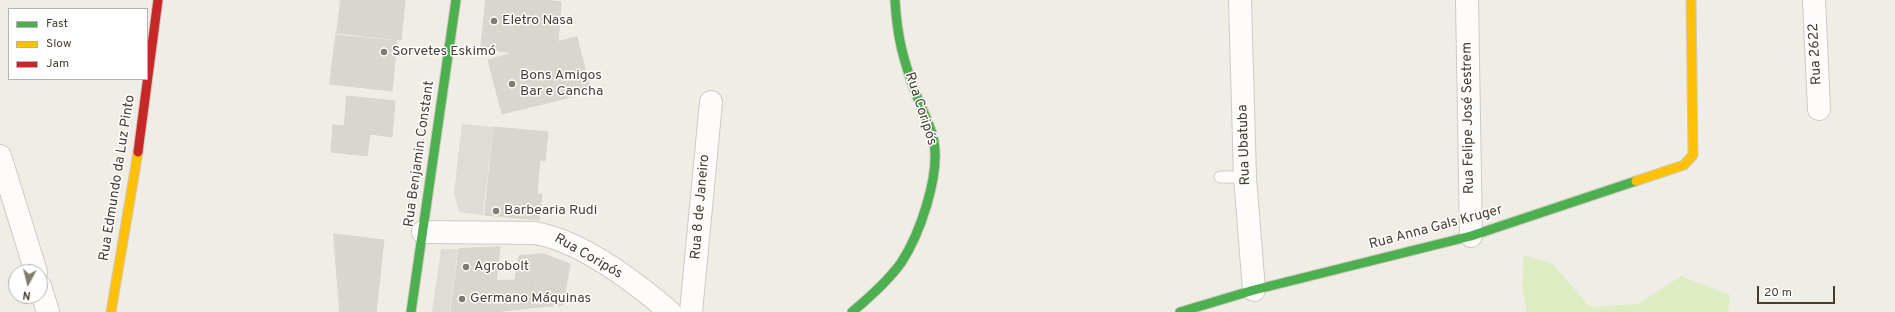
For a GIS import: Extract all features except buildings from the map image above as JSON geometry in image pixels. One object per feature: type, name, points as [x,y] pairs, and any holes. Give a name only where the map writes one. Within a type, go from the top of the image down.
[{"type":"street","name":"Rua Edmundo da Luz Pinto","points":[[148,75],[158,0]]},
{"type":"street","name":"Rua Benjamin Constant","points":[[411,312],[456,0]]},
{"type":"street","name":"Rua Coripós","points":[[852,312],[875,293],[901,262],[918,228],[933,185],[934,142],[907,70],[897,32],[895,0]]},
{"type":"street","name":"Rua Ubatuba","points":[[1240,0],[1245,177],[1254,290]]},
{"type":"street","name":"Rua Felipe José Sestrem","points":[[1467,0],[1471,236]]},
{"type":"street","name":"Rua Anna Gals Kruger","points":[[1180,312],[1254,290],[1471,236],[1684,165],[1693,155],[1691,0]]},
{"type":"street","name":"Rua 2622","points":[[1814,0],[1819,108]]},
{"type":"street","name":"Rua Edmundo da Luz Pinto","points":[[111,312],[133,187],[147,80]]},
{"type":"street","name":"Rua 8 de Janeiro","points":[[691,312],[711,102]]},
{"type":"street","points":[[0,156],[34,264]]},
{"type":"street","name":"Rua Coripós","points":[[423,232],[535,233],[552,236],[568,242],[611,268],[670,312]]},
{"type":"lane","points":[[1220,177],[1245,177]]},
{"type":"green space","points":[[1524,256],[1552,263],[1590,307],[1638,304],[1681,276],[1730,295],[1728,312],[1527,312],[1522,288]]},
{"type":"shaded area","points":[[462,124],[493,127],[483,215],[459,212],[454,193]]},
{"type":"shaded area","points":[[441,249],[458,249],[450,312],[432,312]]},
{"type":"traffic: fast","points":[[411,312],[456,0]]},
{"type":"traffic: fast","points":[[852,312],[890,277],[908,251],[915,237],[927,204],[934,171],[935,156],[933,136],[904,59],[897,25],[895,0]]},
{"type":"traffic: fast","points":[[1180,312],[1254,290],[1471,236],[1636,181]]},
{"type":"traffic: slow","points":[[1636,181],[1684,165],[1693,155],[1691,0]]},
{"type":"traffic: slow","points":[[111,312],[138,152]]},
{"type":"traffic: jam","points":[[148,76],[158,0]]},
{"type":"traffic: jam","points":[[138,152],[147,80]]},
{"type":"place","name":"Eletro Nasa","points":[[494,21]]},
{"type":"place","name":"Sorvetes Eskimó","points":[[384,52]]},
{"type":"place","name":"Bons Amigos Bar e Cancha","points":[[512,84]]},
{"type":"place","name":"Barbearia Rudi","points":[[496,211]]},
{"type":"place","name":"Agrobolt","points":[[466,267]]},
{"type":"place","name":"Germano Máquinas","points":[[462,299]]}]
